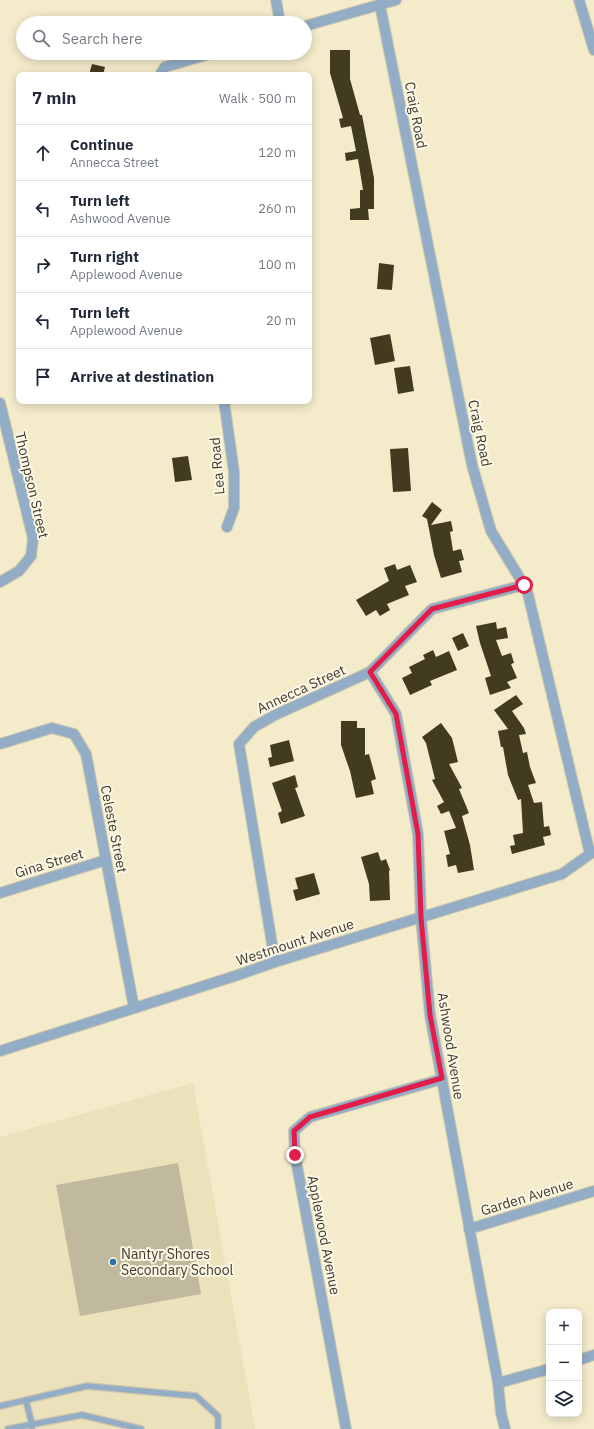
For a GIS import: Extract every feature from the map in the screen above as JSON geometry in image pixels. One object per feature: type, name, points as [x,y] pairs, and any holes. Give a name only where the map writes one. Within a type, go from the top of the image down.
[{"type":"street","points":[[276,0],[279,16]]},
{"type":"street","points":[[312,24],[396,0]]},
{"type":"street","points":[[579,0],[594,50]]},
{"type":"street","name":"Craig Road","points":[[380,5],[472,465],[491,531],[527,590],[592,852]]},
{"type":"street","points":[[162,72],[165,67],[189,60]]},
{"type":"street","name":"Lea Road","points":[[224,404],[234,472],[234,508],[227,527]]},
{"type":"street","name":"Thompson Street","points":[[0,409],[33,538],[31,556],[19,571],[0,582]]},
{"type":"street","name":"Annecca Street","points":[[276,962],[239,744],[254,727],[276,715],[370,672],[432,609],[524,585]]},
{"type":"street","name":"Ashwood Avenue","points":[[370,672],[396,714],[418,834],[421,918],[430,1015],[498,1383],[501,1413],[505,1429]]},
{"type":"street","name":"Celeste Street","points":[[0,744],[52,728],[74,734],[86,754],[134,1008]]},
{"type":"street","name":"Westmount Avenue","points":[[0,1051],[276,962],[562,874],[592,852]]},
{"type":"street","name":"Gina Street","points":[[0,893],[106,860]]},
{"type":"street","name":"Applewood Avenue","points":[[346,1429],[295,1155],[294,1131],[310,1117],[442,1078]]},
{"type":"street","name":"Garden Avenue","points":[[469,1229],[594,1191]]},
{"type":"street","points":[[582,1359],[594,1355]]},
{"type":"street","points":[[498,1383],[546,1370]]},
{"type":"lane","points":[[0,1406],[87,1386],[196,1396],[218,1416],[218,1429]]},
{"type":"lane","points":[[26,1400],[32,1427]]},
{"type":"lane","points":[[8,1429],[32,1427],[82,1415],[141,1429]]},
{"type":"shaded area","name":"Nantyr Shores Secondary School","points":[[193,1083],[255,1429],[0,1429],[0,1137]]},
{"type":"shaded area","points":[[178,1163],[201,1294],[80,1316],[56,1185]]},
{"type":"building","points":[[330,50],[350,50],[350,79],[360,115],[362,115],[374,178],[374,209],[368,209],[369,220],[350,220],[350,209],[360,208],[360,190],[363,190],[358,159],[346,161],[345,153],[356,151],[351,126],[341,128],[339,119],[343,118],[330,73]]},
{"type":"building","points":[[92,64],[105,67],[104,72],[90,72]]},
{"type":"building","points":[[379,263],[394,265],[392,290],[377,289]]},
{"type":"building","points":[[390,334],[395,361],[375,365],[370,338]]},
{"type":"building","points":[[410,366],[414,391],[398,394],[394,368]]},
{"type":"building","points":[[408,448],[411,491],[393,492],[390,449]]},
{"type":"building","points":[[188,456],[192,480],[175,482],[172,458]]},
{"type":"building","points":[[432,502],[442,510],[431,525],[451,521],[453,531],[450,532],[453,551],[461,549],[464,560],[459,561],[462,572],[441,578],[434,555],[427,519],[422,516]]},
{"type":"building","points":[[395,564],[397,570],[410,565],[417,582],[405,586],[409,595],[387,604],[390,610],[380,616],[376,610],[366,616],[356,600],[389,581],[384,568]]},
{"type":"building","points":[[496,622],[497,629],[506,627],[508,638],[496,640],[502,656],[511,653],[514,663],[511,664],[517,678],[507,682],[511,688],[490,695],[485,678],[491,676],[476,626]]},
{"type":"building","points":[[463,633],[469,646],[458,651],[452,638]]},
{"type":"building","points":[[433,650],[436,657],[449,651],[457,670],[430,681],[432,685],[410,695],[402,678],[412,673],[409,667],[425,659],[423,655]]},
{"type":"building","points":[[516,695],[523,704],[512,711],[524,728],[526,734],[519,735],[523,753],[527,752],[530,767],[536,783],[528,785],[534,803],[542,802],[544,827],[549,826],[551,835],[543,837],[545,845],[512,854],[510,846],[515,845],[513,835],[523,833],[521,799],[518,800],[508,775],[503,747],[501,747],[498,731],[508,729],[494,710]]},
{"type":"building","points":[[341,721],[357,721],[357,728],[365,728],[365,755],[369,754],[376,779],[371,781],[374,794],[356,798],[350,771],[341,745]]},
{"type":"building","points":[[441,723],[452,738],[458,762],[449,764],[462,788],[459,789],[469,813],[462,816],[470,845],[474,870],[458,873],[456,865],[448,867],[446,855],[450,854],[444,831],[456,828],[449,811],[441,814],[437,806],[444,802],[432,780],[435,779],[426,743],[422,737]]},
{"type":"building","points":[[289,740],[294,761],[270,767],[268,758],[272,757],[270,745]]},
{"type":"building","points":[[295,775],[298,787],[295,788],[305,816],[281,824],[278,813],[282,811],[272,783]]},
{"type":"building","points":[[378,852],[381,861],[386,859],[390,870],[390,900],[370,901],[369,884],[361,857]]},
{"type":"building","points":[[314,873],[320,894],[296,901],[293,890],[298,889],[295,878]]},
{"type":"place","name":"Nantyr Shores Secondary School","points":[[113,1262]]},
{"type":"route","points":[[295,1155],[294,1131],[310,1117],[442,1078],[430,1015],[421,918],[418,834],[396,714],[370,672],[432,609],[524,585]]}]
